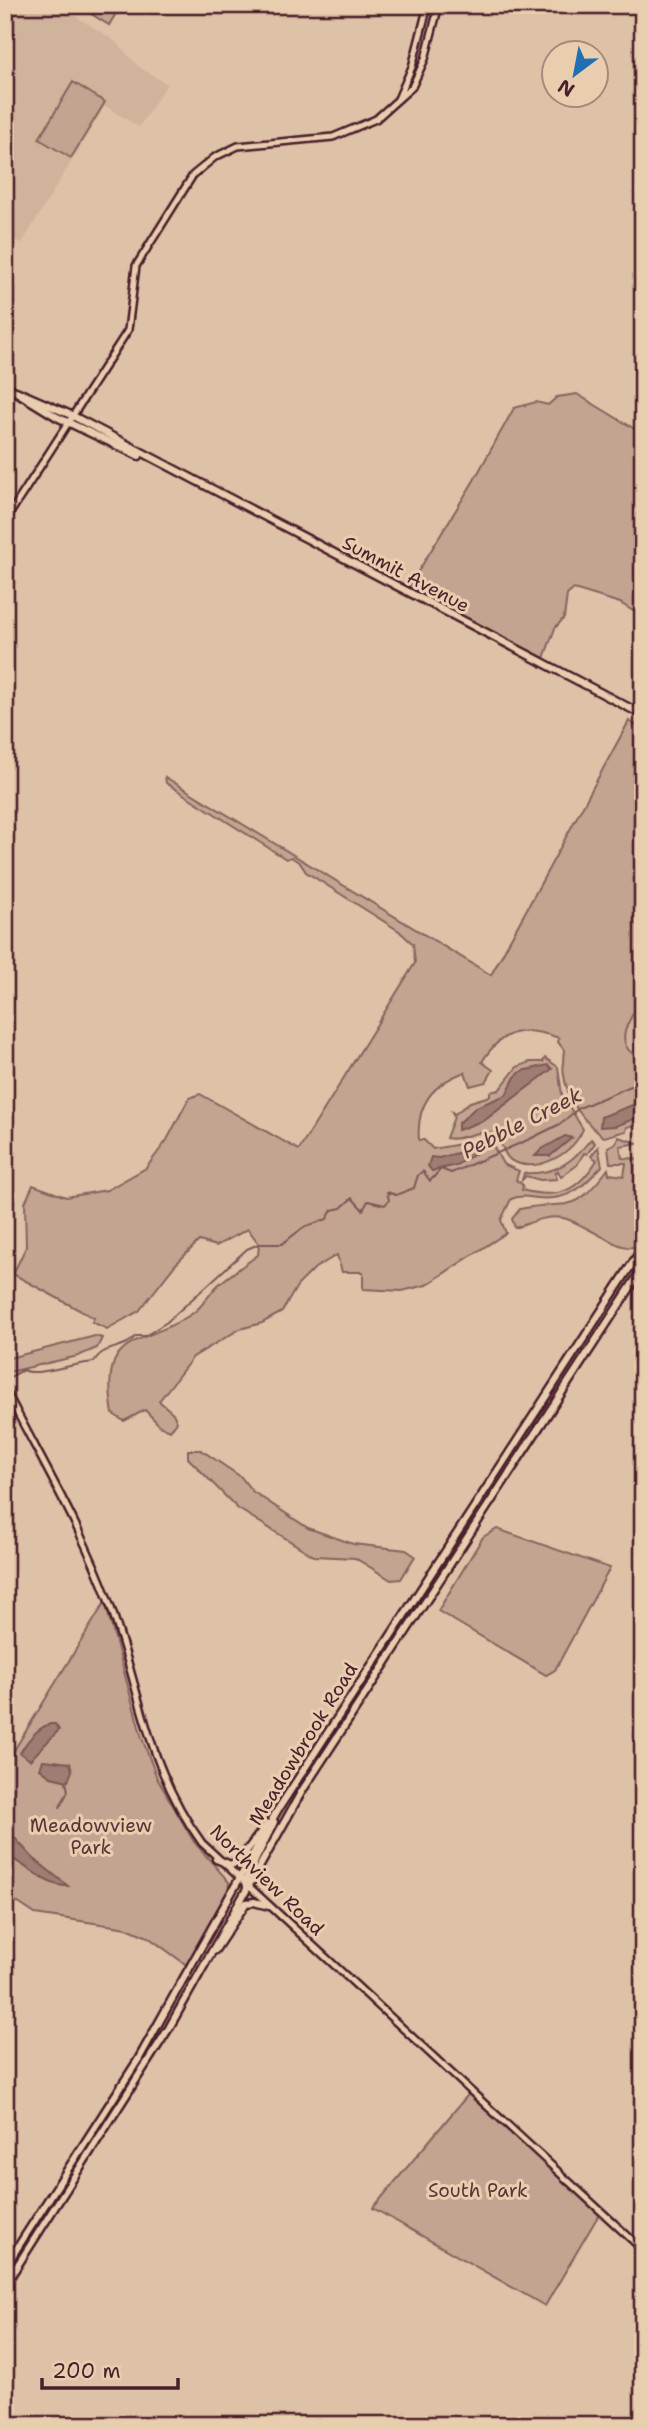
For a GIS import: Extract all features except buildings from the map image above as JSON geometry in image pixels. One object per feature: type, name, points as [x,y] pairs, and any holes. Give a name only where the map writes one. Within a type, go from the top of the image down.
[{"type":"main road","name":"Summit Avenue","points":[[5,385],[115,447],[155,461]]},
{"type":"main road","name":"Summit Avenue","points":[[16,391],[71,415],[643,715]]},
{"type":"main road","name":"Meadowbrook Road","points":[[5,2267],[138,2060],[275,1814],[643,1247]]},
{"type":"main road","name":"Meadowbrook Road","points":[[5,2285],[127,2096],[302,1791],[643,1268]]},
{"type":"main road","points":[[216,1858],[231,1865],[238,1863],[248,1853],[261,1829],[275,1814]]},
{"type":"main road","points":[[247,1887],[246,1879],[271,1831],[275,1814]]},
{"type":"main road","points":[[209,1956],[222,1942],[246,1903],[269,1906]]},
{"type":"street","points":[[398,99],[412,67],[428,5]]},
{"type":"street","points":[[5,521],[128,330],[139,261],[188,182],[200,168],[219,154],[243,145],[341,135],[376,119],[412,87],[422,69],[439,5]]},
{"type":"street","name":"Northview Road","points":[[5,1389],[93,1560],[116,1623],[149,1742],[164,1783],[188,1824],[216,1858],[643,2250]]},
{"type":"shaded area","points":[[5,5],[58,5],[115,41],[138,66],[167,84],[139,127],[105,106],[22,243],[5,236]]},
{"type":"shaded area","points":[[643,998],[643,1051],[633,1054],[624,1042],[624,1031]]},
{"type":"shaded area","points":[[548,1065],[552,1069],[485,1120],[458,1130],[458,1124],[476,1107],[506,1095],[515,1077],[522,1071]]},
{"type":"shaded area","points":[[643,1101],[641,1116],[616,1126],[600,1127],[601,1117]]},
{"type":"shaded area","points":[[565,1136],[572,1138],[550,1156],[535,1156],[542,1149]]},
{"type":"shaded area","points":[[479,1147],[480,1151],[456,1165],[432,1171],[428,1166],[431,1157],[439,1158]]},
{"type":"shaded area","points":[[50,1724],[55,1724],[59,1730],[30,1760],[20,1753],[32,1736]]},
{"type":"shaded area","points":[[43,1760],[70,1763],[72,1771],[68,1781],[51,1777],[40,1769]]},
{"type":"shaded area","points":[[5,1827],[32,1857],[68,1886],[51,1883],[5,1855]]},
{"type":"green space","points":[[77,5],[121,5],[109,25]]},
{"type":"green space","points":[[73,82],[105,102],[71,158],[39,139]]},
{"type":"green space","points":[[577,394],[643,434],[643,617],[620,603],[574,589],[567,595],[564,618],[555,628],[544,658],[408,588],[473,482],[514,408],[536,402],[548,405],[557,397]]},
{"type":"green space","points":[[629,721],[643,729],[643,998],[630,1018],[624,1041],[633,1054],[643,1059],[643,1123],[604,1137],[583,1117],[570,1097],[564,1075],[564,1050],[558,1042],[559,1038],[525,1031],[506,1036],[482,1062],[493,1070],[486,1082],[470,1086],[465,1072],[443,1083],[428,1097],[420,1116],[419,1140],[424,1140],[433,1149],[483,1140],[491,1142],[503,1164],[519,1171],[516,1180],[523,1185],[522,1190],[546,1194],[566,1190],[582,1179],[597,1160],[591,1156],[598,1147],[602,1166],[588,1181],[574,1191],[558,1197],[511,1199],[501,1220],[506,1233],[426,1285],[402,1291],[363,1289],[363,1272],[342,1272],[337,1255],[315,1268],[297,1286],[282,1312],[262,1323],[240,1329],[193,1357],[159,1401],[173,1413],[177,1422],[170,1430],[161,1427],[145,1410],[124,1421],[113,1414],[110,1387],[112,1367],[119,1354],[129,1345],[193,1313],[218,1285],[258,1255],[259,1244],[248,1229],[216,1246],[199,1241],[175,1265],[139,1311],[107,1329],[92,1322],[94,1318],[13,1274],[26,1247],[25,1203],[33,1185],[66,1197],[107,1190],[146,1168],[167,1140],[189,1098],[200,1094],[299,1150],[415,963],[413,944],[399,931],[306,872],[300,863],[291,857],[286,859],[166,783],[165,777],[491,975]]},
{"type":"green space","points":[[545,1058],[558,1067],[562,1095],[583,1129],[564,1153],[544,1163],[524,1165],[510,1159],[495,1135],[490,1133],[446,1138],[454,1117],[452,1112],[455,1114],[470,1102],[490,1096],[490,1092],[499,1090],[517,1067],[530,1062],[543,1062]]},
{"type":"green space","points":[[618,1137],[638,1143],[620,1146],[622,1158],[643,1159],[643,1234],[633,1247],[619,1245],[563,1218],[544,1219],[515,1228],[512,1219],[520,1209],[577,1201],[608,1169],[609,1174],[624,1176],[626,1163],[610,1163],[608,1147],[616,1143]]},
{"type":"green space","points":[[591,1139],[595,1143],[587,1154],[584,1153],[577,1165],[561,1177],[558,1171],[555,1173],[557,1179],[540,1180],[526,1176],[522,1180],[524,1173],[545,1172],[562,1165]]},
{"type":"green space","points":[[95,1336],[102,1338],[97,1348],[78,1356],[5,1373],[5,1359]]},
{"type":"green space","points":[[188,1450],[201,1450],[241,1477],[252,1491],[308,1528],[353,1544],[406,1550],[415,1556],[401,1579],[391,1580],[355,1558],[314,1556],[237,1508],[188,1458]]},
{"type":"green space","points":[[497,1529],[610,1568],[555,1670],[546,1675],[438,1611],[483,1537]]},
{"type":"green space","name":"Meadowview Park","points":[[105,1602],[142,1738],[157,1778],[194,1842],[229,1882],[228,1892],[188,1966],[148,1937],[127,1928],[35,1914],[5,1894],[5,1765]]},
{"type":"green space","name":"South Park","points":[[471,2091],[601,2211],[545,2306],[373,2208]]},
{"type":"waterway","name":"Pebble Creek","points":[[10,1377],[23,1370],[46,1371],[94,1362],[103,1352],[126,1344],[136,1336],[145,1336],[167,1322],[247,1249],[259,1244],[282,1244],[304,1227],[327,1219],[332,1210],[341,1208],[352,1198],[363,1210],[368,1201],[385,1205],[389,1200],[387,1192],[396,1195],[414,1188],[418,1175],[423,1171],[430,1181],[441,1169],[451,1173],[530,1139],[560,1124],[579,1108],[643,1081]]},
{"type":"waterway","points":[[60,1807],[68,1791],[66,1782]]}]
